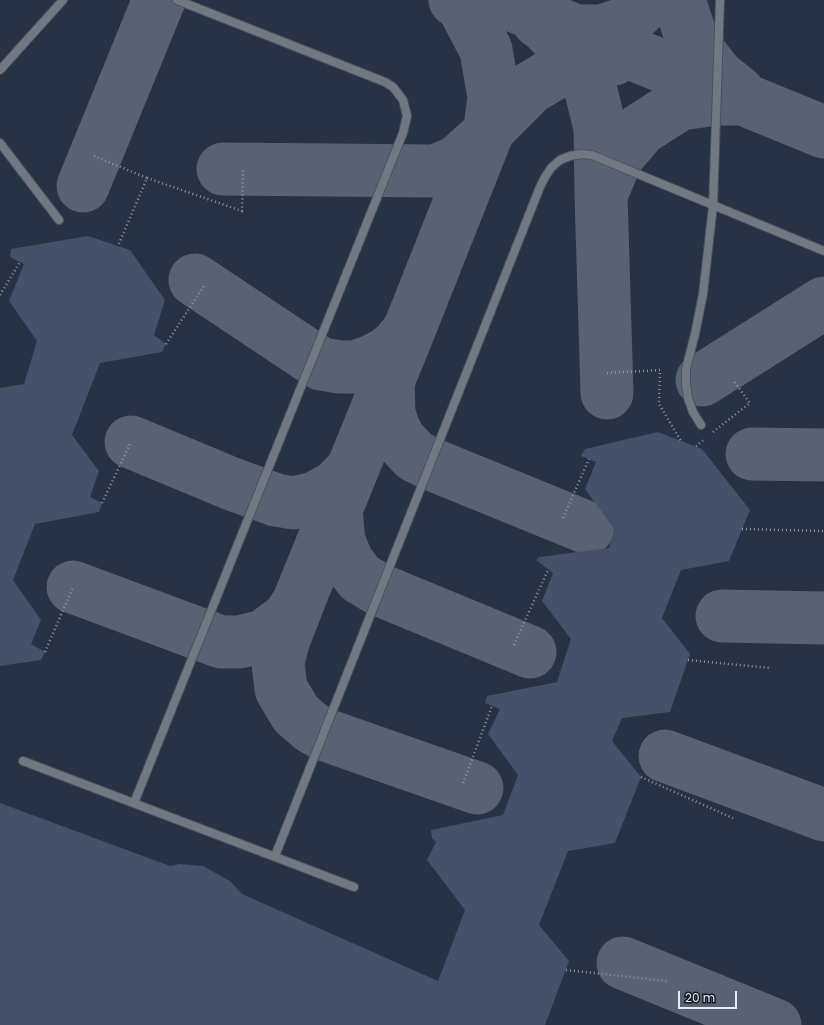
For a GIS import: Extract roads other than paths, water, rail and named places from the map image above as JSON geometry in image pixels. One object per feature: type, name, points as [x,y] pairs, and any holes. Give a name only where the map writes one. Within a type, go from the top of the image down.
[{"type":"lane","points":[[0,70],[63,0]]},
{"type":"lane","points":[[134,803],[403,133],[407,116],[403,100],[399,93],[385,82],[177,0]]},
{"type":"lane","points":[[701,425],[693,412],[688,398],[686,369],[704,294],[713,206],[720,0]]},
{"type":"lane","points":[[0,143],[59,220]]},
{"type":"lane","points":[[274,856],[545,177],[551,168],[560,160],[570,156],[581,154],[592,155],[824,251]]},
{"type":"lane","points":[[23,761],[354,887]]}]
